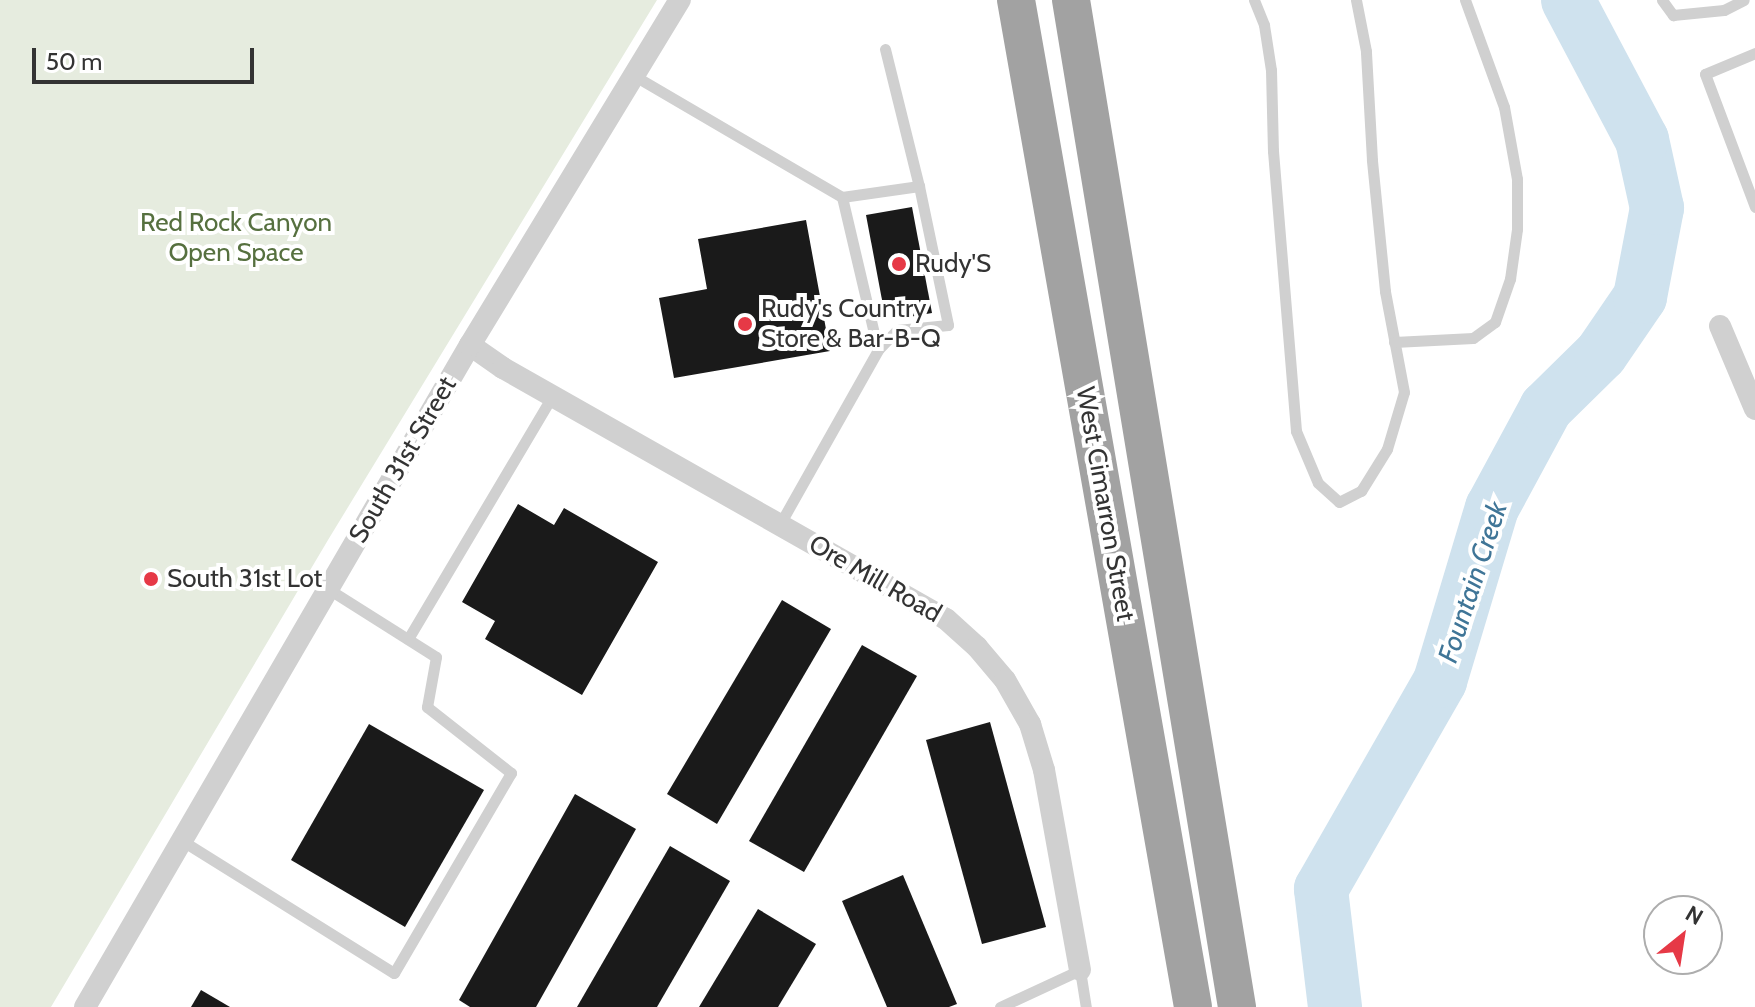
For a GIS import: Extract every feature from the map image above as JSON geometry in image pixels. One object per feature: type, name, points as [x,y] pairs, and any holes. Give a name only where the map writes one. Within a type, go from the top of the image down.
[{"type":"highway","name":"West Cimarron Street","points":[[1016,0],[1193,1007]]},
{"type":"highway","name":"West Cimarron Street","points":[[1071,0],[1237,1007]]},
{"type":"street","name":"South 31st Street","points":[[85,1007],[470,345],[680,0]]},
{"type":"street","points":[[1720,326],[1755,409]]},
{"type":"street","name":"Ore Mill Road","points":[[470,345],[552,396],[946,619],[977,647],[1005,680],[1030,724],[1044,770],[1080,970]]},
{"type":"lane","points":[[1254,0],[1264,25],[1271,70],[1273,151],[1296,431],[1318,483],[1339,502],[1361,491],[1387,449],[1404,392],[1385,291],[1372,160],[1366,51],[1356,0]]},
{"type":"lane","points":[[1394,342],[1473,338],[1495,322],[1510,279],[1517,229],[1517,179],[1504,107],[1465,0]]},
{"type":"lane","points":[[1663,0],[1673,15],[1724,10],[1744,0]]},
{"type":"lane","points":[[780,524],[878,350],[897,330],[948,325],[919,186],[885,49]]},
{"type":"lane","points":[[1755,53],[1705,74],[1755,207]]},
{"type":"lane","points":[[633,75],[842,197],[919,186]]},
{"type":"lane","points":[[842,197],[878,350]]},
{"type":"lane","points":[[408,639],[552,396]]},
{"type":"lane","points":[[181,840],[394,973],[511,773],[427,707],[436,657],[327,588]]},
{"type":"lane","points":[[1000,1007],[1080,970],[1086,1007]]},
{"type":"green space","name":"Red Rock Canyon Open Space","points":[[0,0],[657,0],[328,540],[51,1007],[0,1007]]},
{"type":"building","name":"Rudy'S","points":[[912,207],[932,313],[886,321],[866,215]]},
{"type":"building","name":"Rudy's Country Store & Bar-B-Q","points":[[806,220],[830,351],[674,378],[659,298],[707,289],[698,239]]},
{"type":"building","points":[[518,504],[554,525],[564,508],[658,562],[582,695],[485,639],[495,621],[462,602]]},
{"type":"building","points":[[782,600],[831,629],[717,824],[667,794]]},
{"type":"building","points":[[862,645],[917,676],[804,872],[749,841]]},
{"type":"building","points":[[990,722],[1046,927],[982,944],[926,740]]},
{"type":"building","points":[[369,724],[484,790],[405,927],[291,860]]},
{"type":"building","points":[[575,794],[636,829],[536,1007],[470,1007],[459,1000]]},
{"type":"building","points":[[670,846],[730,881],[657,1007],[577,1007]]},
{"type":"building","points":[[903,875],[957,1004],[949,1007],[887,1007],[842,901]]},
{"type":"building","points":[[758,909],[816,944],[778,1007],[699,1007]]},
{"type":"building","points":[[201,990],[230,1007],[191,1007]]},
{"type":"waterway","name":"Fountain Creek","points":[[1335,1007],[1321,889],[1440,681],[1492,508],[1546,408],[1601,354],[1640,297],[1657,208],[1642,140],[1568,0]]},
{"type":"place","name":"Rudy'S","points":[[899,264]]},
{"type":"place","name":"Rudy's Country Store & Bar-B-Q","points":[[745,324]]},
{"type":"place","name":"South 31st Lot","points":[[151,579]]}]
